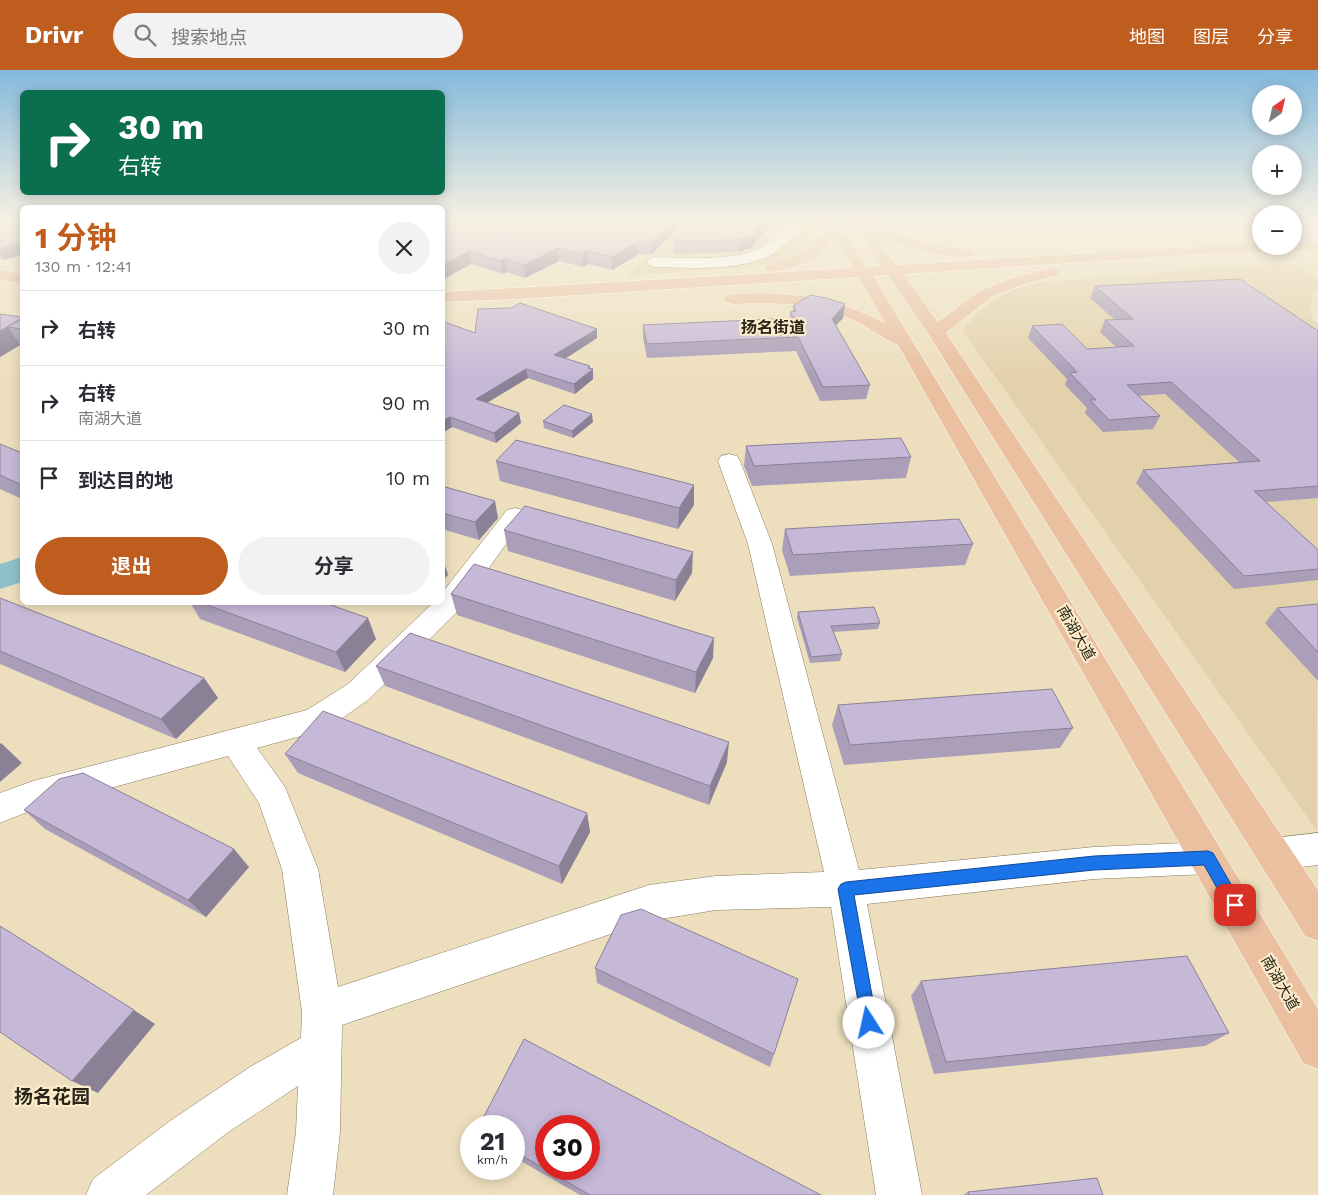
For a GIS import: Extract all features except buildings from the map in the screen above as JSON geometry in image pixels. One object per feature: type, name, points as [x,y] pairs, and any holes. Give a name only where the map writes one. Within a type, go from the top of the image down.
[{"type":"main road","points":[[740,279],[757,274]]},
{"type":"main road","name":"南湖大道","points":[[865,274],[1318,1048]]},
{"type":"main road","points":[[445,305],[641,295],[914,274]]},
{"type":"main road","points":[[897,275],[939,274]]},
{"type":"main road","points":[[936,332],[985,294],[1016,282],[1049,274]]},
{"type":"main road","points":[[0,275],[20,279]]},
{"type":"main road","points":[[897,275],[936,332],[1318,923]]},
{"type":"main road","points":[[445,297],[641,295],[740,279],[867,277]]},
{"type":"main road","points":[[0,288],[20,292]]},
{"type":"main road","points":[[719,300],[793,297],[823,302],[863,318],[906,344]]},
{"type":"street","points":[[641,295],[644,274]]},
{"type":"street","points":[[729,461],[760,544],[846,889],[899,1195]]},
{"type":"street","points":[[0,808],[33,796],[316,720],[358,692],[448,605],[515,515]]},
{"type":"street","points":[[235,742],[273,797],[300,869],[322,1031],[318,1132],[310,1195]]},
{"type":"street","points":[[1274,854],[1318,849]]},
{"type":"street","points":[[109,1195],[188,1133],[282,1070],[322,1031],[649,903],[716,893],[846,889],[1094,863],[1208,858]]},
{"type":"shaded area","points":[[629,274],[661,274],[627,276]]},
{"type":"shaded area","points":[[1154,274],[1309,274],[1318,280],[1318,290],[1313,291],[1310,310],[1314,321],[1318,324],[1317,831],[963,331],[974,316],[994,300],[1012,290],[1043,282]]},
{"type":"waterway","points":[[0,577],[20,570]]},
{"type":"district","name":"扬名街道","points":[[773,327]]},
{"type":"district","name":"扬名花园","points":[[52,1096]]},
{"type":"route","points":[[869,1023],[846,889],[1094,863],[1208,858],[1235,905]]}]
